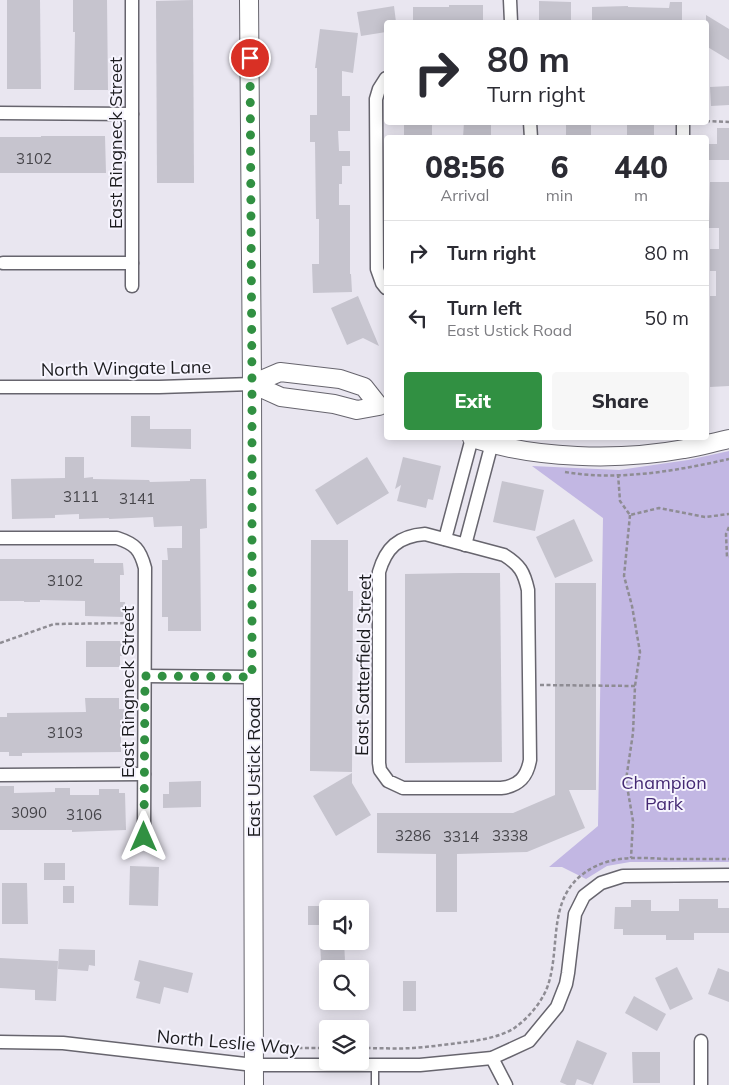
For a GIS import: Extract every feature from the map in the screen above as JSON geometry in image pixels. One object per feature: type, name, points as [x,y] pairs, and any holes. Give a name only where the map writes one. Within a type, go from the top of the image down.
[{"type":"main road","name":"East Ustick Road","points":[[249,0],[254,1085]]},
{"type":"main road","points":[[252,384],[280,372],[340,379],[364,387],[383,407]]},
{"type":"main road","points":[[252,384],[280,397],[334,404],[357,410],[383,407]]},
{"type":"main road","points":[[479,440],[535,452],[582,456],[650,454],[684,443],[729,439]]},
{"type":"street","name":"East Ringneck Street","points":[[132,0],[132,286]]},
{"type":"street","points":[[510,0],[511,20]]},
{"type":"street","points":[[384,81],[376,98],[377,269],[384,285]]},
{"type":"street","points":[[0,113],[132,114]]},
{"type":"street","points":[[3,263],[132,263]]},
{"type":"street","name":"North Wingate Lane","points":[[0,387],[159,387],[252,384]]},
{"type":"street","points":[[471,440],[445,539],[504,555],[515,561],[522,571],[528,590],[529,685]]},
{"type":"street","points":[[464,544],[492,444]]},
{"type":"street","name":"East Satterfield Street","points":[[445,539],[425,534],[402,539],[389,549],[382,561],[379,572],[380,770],[388,780],[403,788],[508,787],[522,780],[528,771],[530,760],[529,685]]},
{"type":"street","name":"East Ringneck Street","points":[[0,538],[116,538],[129,542],[142,557],[145,568],[144,837]]},
{"type":"street","points":[[145,676],[252,677]]},
{"type":"street","points":[[0,775],[144,774]]},
{"type":"street","name":"North Leslie Way","points":[[0,1042],[63,1043],[254,1065],[420,1065],[492,1058],[529,1041],[557,1007],[567,978],[574,914],[584,896],[601,883],[623,876],[729,875]]},
{"type":"street","points":[[701,1041],[701,1085]]},
{"type":"street","points":[[492,1058],[506,1085]]},
{"type":"lane","points":[[375,1066],[375,1085]]},
{"type":"path","points":[[709,121],[729,122]]},
{"type":"path","points":[[618,474],[620,501],[630,515],[624,576],[632,606],[640,652],[635,686],[633,733],[626,780],[633,821],[631,858]]},
{"type":"path","points":[[630,515],[659,508],[705,517],[729,514]]},
{"type":"path","points":[[729,527],[726,534],[727,557],[729,557]]},
{"type":"path","points":[[0,643],[54,624],[145,623]]},
{"type":"path","points":[[529,685],[635,686]]},
{"type":"path","points":[[369,1048],[413,1048],[466,1042],[501,1034],[512,1029],[527,1018],[549,982],[556,923],[561,905],[576,881],[593,868],[611,860],[631,858],[729,859]]},
{"type":"path","points":[[281,1043],[286,1048],[319,1048]]},
{"type":"green space","name":"Champion Park","points":[[729,451],[729,862],[630,862],[607,866],[586,879],[562,867],[549,867],[598,826],[603,518],[532,466],[619,470],[688,460]]},
{"type":"building","points":[[7,0],[40,0],[41,89],[7,89]]},
{"type":"building","points":[[73,0],[107,0],[108,90],[74,90],[75,32],[73,32]]},
{"type":"building","points":[[193,0],[194,183],[157,183],[156,1]]},
{"type":"building","points":[[539,1],[571,2],[571,20],[539,20]]},
{"type":"building","points":[[670,2],[682,2],[682,20],[592,20],[592,7],[669,8]]},
{"type":"building","points":[[449,5],[483,5],[483,20],[413,20],[413,7],[449,7]]},
{"type":"building","points":[[394,6],[396,20],[384,20],[384,32],[361,36],[357,12]]},
{"type":"building","points":[[706,15],[729,29],[729,60],[709,48],[709,20],[706,20]]},
{"type":"building","points":[[320,29],[358,33],[353,73],[342,71],[342,96],[350,96],[350,131],[338,131],[339,151],[350,151],[350,166],[342,166],[342,184],[339,184],[339,205],[350,205],[350,274],[352,292],[313,293],[312,264],[319,264],[319,219],[316,219],[315,142],[310,142],[310,115],[317,115],[317,68],[315,68]]},
{"type":"building","points":[[729,86],[729,105],[711,106],[710,87]]},
{"type":"building","points":[[404,125],[432,125],[432,135],[404,135]]},
{"type":"building","points":[[464,125],[491,125],[491,135],[463,135]]},
{"type":"building","points":[[566,125],[591,125],[591,135],[566,135]]},
{"type":"building","points":[[627,125],[654,125],[654,135],[627,135]]},
{"type":"building","points":[[717,128],[729,128],[729,160],[709,160],[709,144],[717,144]]},
{"type":"building","points":[[105,136],[106,173],[0,173],[0,137]]},
{"type":"building","points":[[710,182],[729,182],[729,386],[710,387],[710,296],[716,296],[716,271],[710,271],[710,249],[719,249],[719,228],[709,228]]},
{"type":"building","points":[[358,296],[379,346],[363,338],[347,345],[331,308]]},
{"type":"building","points":[[131,416],[150,416],[150,429],[191,429],[191,449],[131,447]]},
{"type":"building","points":[[65,457],[84,457],[84,478],[149,480],[150,482],[206,479],[207,528],[200,529],[201,631],[168,631],[168,617],[162,617],[162,560],[168,560],[167,548],[182,548],[182,526],[154,527],[153,517],[79,519],[79,514],[55,515],[55,518],[12,519],[11,479],[65,478]]},
{"type":"building","points":[[367,457],[389,493],[337,525],[315,490]]},
{"type":"building","points":[[403,457],[441,466],[433,500],[428,499],[426,508],[397,501],[401,485],[395,489]]},
{"type":"building","points":[[502,481],[544,490],[535,531],[493,522]]},
{"type":"building","points":[[574,519],[593,561],[555,578],[536,537]]},
{"type":"building","points":[[311,540],[348,540],[348,591],[353,591],[352,772],[310,771]]},
{"type":"building","points":[[0,559],[94,559],[94,563],[123,563],[124,575],[120,575],[120,602],[125,602],[124,617],[85,616],[85,601],[0,601]]},
{"type":"building","points":[[500,573],[502,762],[405,763],[405,574]]},
{"type":"building","points":[[555,583],[596,583],[596,790],[569,790],[585,828],[527,852],[457,854],[457,912],[436,912],[436,854],[377,853],[377,813],[513,813],[555,795]]},
{"type":"building","points":[[86,641],[125,641],[125,656],[120,656],[120,667],[86,667]]},
{"type":"building","points":[[85,698],[119,698],[119,709],[124,709],[124,723],[121,723],[121,752],[22,753],[22,756],[9,756],[9,752],[0,752],[0,717],[7,717],[7,713],[86,712]]},
{"type":"building","points":[[352,773],[352,783],[371,815],[336,836],[313,796]]},
{"type":"building","points":[[201,781],[201,807],[163,808],[163,794],[169,794],[169,782]]},
{"type":"building","points":[[0,786],[14,786],[14,793],[55,792],[55,788],[70,788],[70,795],[99,795],[99,789],[119,789],[119,793],[125,793],[126,830],[72,832],[72,830],[0,830]]},
{"type":"building","points":[[44,863],[65,863],[65,880],[44,880]]},
{"type":"building","points":[[130,866],[159,867],[158,906],[129,905]]},
{"type":"building","points":[[2,883],[27,883],[28,924],[2,924]]},
{"type":"building","points":[[63,886],[74,886],[74,903],[63,903]]},
{"type":"building","points":[[679,899],[718,899],[718,908],[729,908],[729,933],[694,933],[694,940],[666,940],[666,935],[623,935],[623,929],[614,929],[615,907],[631,907],[631,900],[651,900],[651,911],[679,911]]},
{"type":"building","points":[[308,906],[319,906],[319,925],[308,925]]},
{"type":"building","points":[[59,949],[95,950],[95,966],[89,965],[88,971],[58,969]]},
{"type":"building","points":[[320,950],[344,950],[345,960],[321,960]]},
{"type":"building","points":[[0,958],[58,961],[56,1001],[35,1000],[35,990],[0,988]]},
{"type":"building","points":[[139,960],[193,973],[188,993],[164,987],[160,1004],[136,998],[140,982],[134,980]]},
{"type":"building","points":[[677,967],[693,999],[670,1010],[655,978]]},
{"type":"building","points":[[718,968],[729,972],[729,1002],[708,994]]},
{"type":"building","points":[[403,981],[416,981],[416,1011],[403,1011]]},
{"type":"building","points":[[634,996],[666,1014],[657,1031],[625,1013]]},
{"type":"building","points":[[577,1040],[607,1053],[593,1085],[577,1079],[575,1085],[567,1085],[560,1082]]},
{"type":"building","points":[[632,1052],[660,1052],[660,1083],[633,1083]]},
{"type":"route","points":[[144,837],[145,676],[252,677],[250,58]]}]
